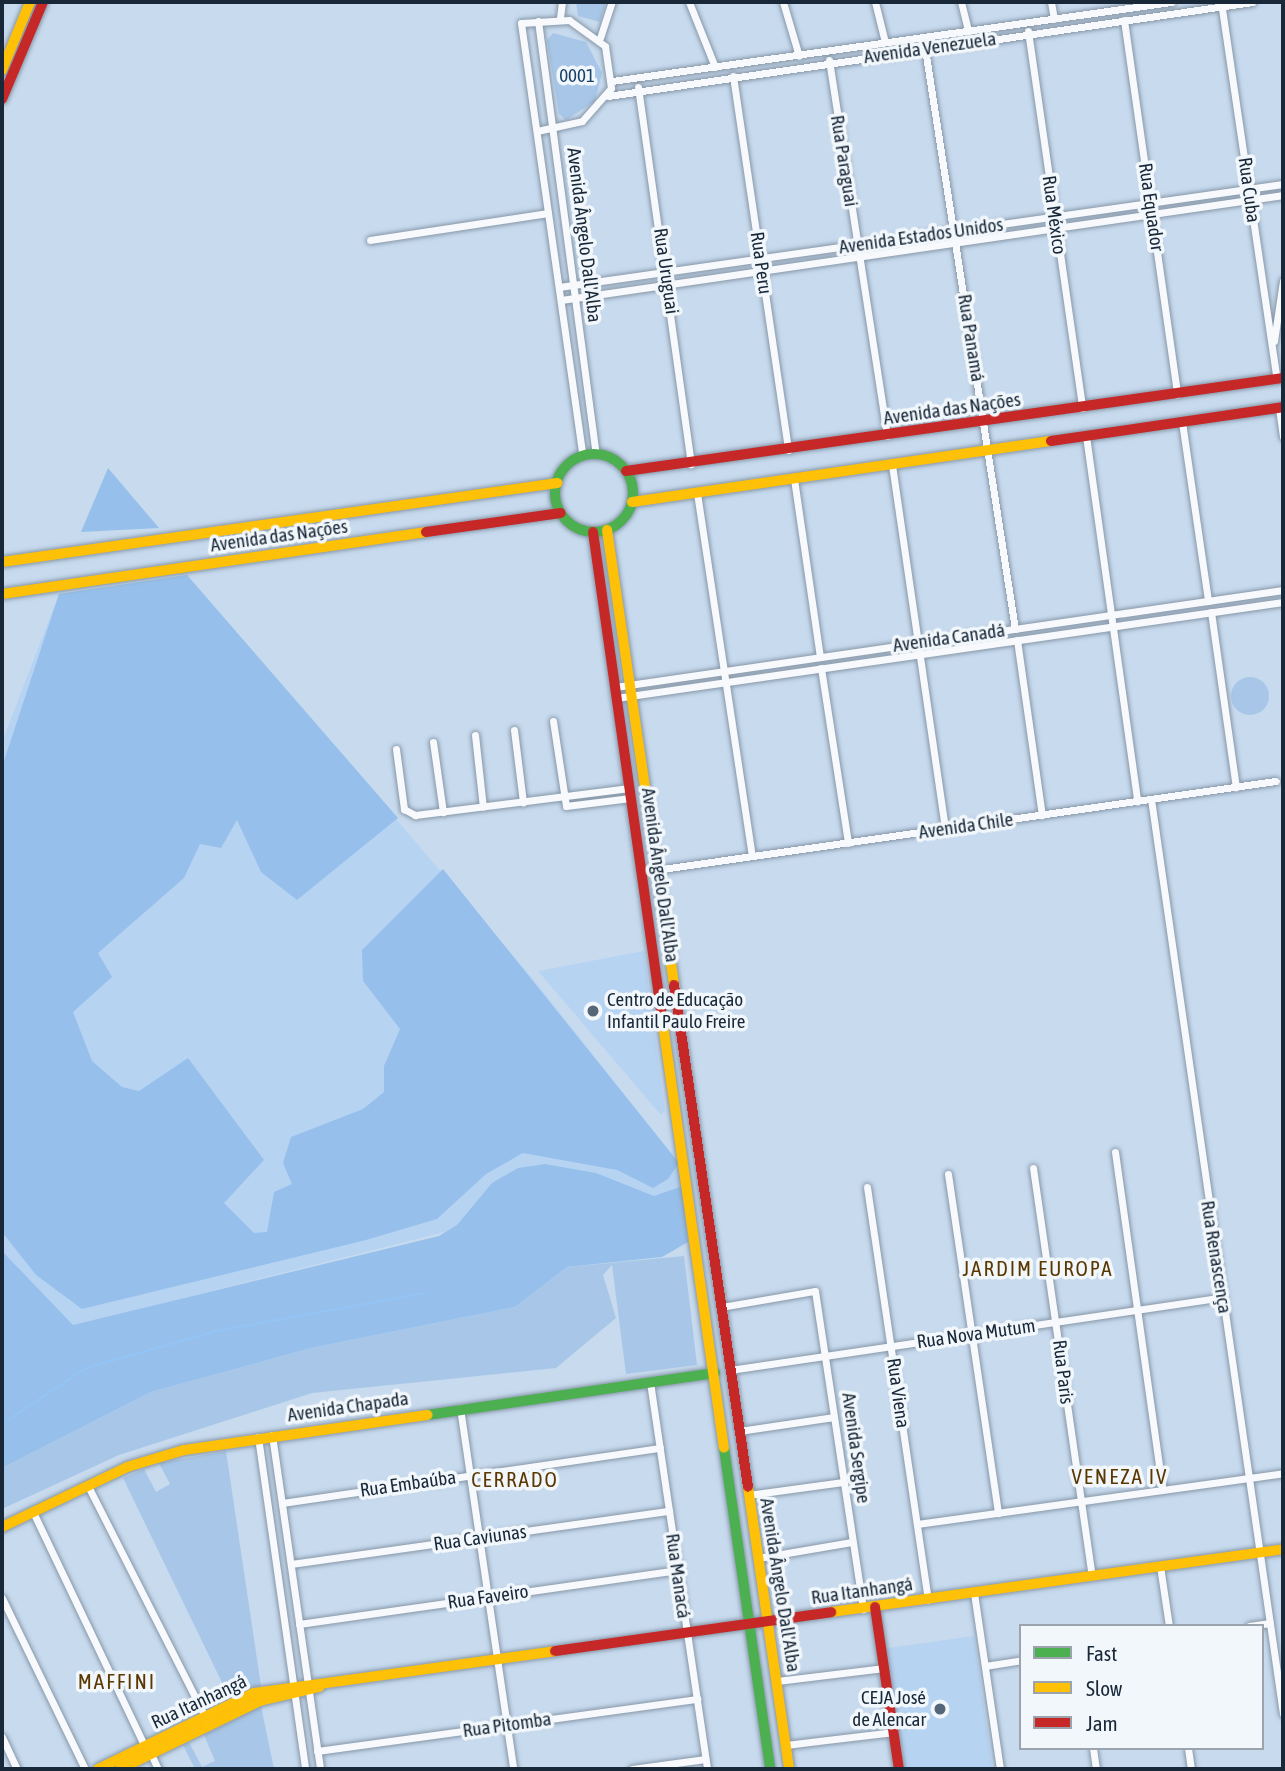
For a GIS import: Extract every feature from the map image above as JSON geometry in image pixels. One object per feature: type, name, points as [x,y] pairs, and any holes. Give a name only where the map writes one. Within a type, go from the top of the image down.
[{"type":"main road","points":[[2,71],[30,2]]},
{"type":"main road","points":[[2,99],[43,2]]},
{"type":"main road","name":"Avenida das Nações","points":[[626,471],[691,464],[1280,379]]},
{"type":"main road","points":[[632,502],[626,471],[596,454],[583,456],[557,483],[561,513],[593,532],[607,530],[632,502],[1281,407]]},
{"type":"main road","name":"Avenida das Nações","points":[[2,562],[557,483]]},
{"type":"main road","name":"Avenida das Nações","points":[[2,594],[561,513]]},
{"type":"main road","name":"Avenida Ângelo Dall'Alba","points":[[607,530],[789,1769]]},
{"type":"main road","name":"Avenida Ângelo Dall'Alba","points":[[593,532],[770,1769]]},
{"type":"main road","name":"Avenida Chapada","points":[[2,1527],[88,1486],[160,1456],[258,1437],[715,1373],[721,1363],[730,1370]]},
{"type":"main road","name":"Rua Itanhangá","points":[[98,1769],[148,1750],[208,1722],[254,1693],[308,1690],[767,1621],[1283,1549]]},
{"type":"main road","points":[[875,1608],[899,1769]]},
{"type":"main road","name":"Rua Itanhangá","points":[[120,1769],[148,1750]]},
{"type":"street","points":[[560,19],[562,2]]},
{"type":"street","points":[[537,131],[582,121],[608,96],[612,81],[600,38],[612,2]]},
{"type":"street","points":[[689,2],[715,67]]},
{"type":"street","points":[[783,2],[799,55]]},
{"type":"street","points":[[875,2],[885,42]]},
{"type":"street","points":[[961,2],[968,31]]},
{"type":"street","points":[[1051,2],[1054,19]]},
{"type":"street","name":"Avenida Venezuela","points":[[612,81],[1054,19],[1135,4],[1171,2]]},
{"type":"street","name":"Avenida Venezuela","points":[[608,96],[1221,4],[1252,2]]},
{"type":"street","name":"Rua Cuba","points":[[1221,4],[1273,352],[1280,379]]},
{"type":"street","points":[[538,21],[560,19],[600,38]]},
{"type":"street","name":"Rua Equador","points":[[1124,20],[1177,394]]},
{"type":"street","name":"Avenida Ângelo Dall'Alba","points":[[583,456],[521,23],[538,21],[596,454]]},
{"type":"street","name":"Rua México","points":[[1026,23],[1082,408]]},
{"type":"street","name":"Rua Panamá","points":[[925,48],[1015,629]]},
{"type":"street","name":"Rua Paraguai","points":[[828,51],[887,436]]},
{"type":"street","name":"Rua Peru","points":[[733,76],[788,450]]},
{"type":"street","name":"Rua Uruguai","points":[[637,78],[667,272],[691,464]]},
{"type":"street","name":"Avenida Estados Unidos","points":[[559,287],[1283,184]]},
{"type":"street","name":"Avenida Estados Unidos","points":[[561,300],[1283,195]]},
{"type":"street","points":[[370,240],[548,213]]},
{"type":"street","points":[[1273,352],[1283,281]]},
{"type":"street","points":[[1281,407],[1283,437]]},
{"type":"street","points":[[1182,422],[1208,601]]},
{"type":"street","points":[[1086,436],[1137,801]]},
{"type":"street","points":[[892,465],[945,829]]},
{"type":"street","points":[[794,479],[820,657]]},
{"type":"street","points":[[697,493],[752,856]]},
{"type":"street","name":"Avenida Canadá","points":[[615,692],[628,685],[1283,590]]},
{"type":"street","name":"Avenida Canadá","points":[[615,692],[630,696],[1283,602]]},
{"type":"street","points":[[1211,612],[1236,787]]},
{"type":"street","points":[[1017,640],[1042,815]]},
{"type":"street","points":[[821,668],[848,843]]},
{"type":"street","points":[[553,721],[566,806],[630,793]]},
{"type":"street","points":[[514,730],[523,802]]},
{"type":"street","points":[[475,735],[484,807]]},
{"type":"street","points":[[433,742],[443,812]]},
{"type":"street","points":[[396,749],[404,809],[415,815],[565,797],[630,793]]},
{"type":"street","name":"Avenida Chile","points":[[655,870],[1276,781]]},
{"type":"street","name":"Rua Renascença","points":[[1151,799],[1283,1714]]},
{"type":"street","points":[[1115,1152],[1162,1488]]},
{"type":"street","name":"Rua Paris","points":[[1033,1168],[1092,1576]]},
{"type":"street","points":[[948,1174],[998,1513]]},
{"type":"street","name":"Rua Viena","points":[[867,1187],[928,1600]]},
{"type":"street","name":"Avenida Sergipe","points":[[721,1311],[816,1292],[863,1609]]},
{"type":"street","name":"Rua Nova Mutum","points":[[730,1370],[1222,1297]]},
{"type":"street","name":"Rua Manacá","points":[[650,1382],[707,1769]]},
{"type":"street","points":[[460,1408],[513,1769]]},
{"type":"street","points":[[739,1431],[834,1417]]},
{"type":"street","points":[[272,1435],[320,1769]]},
{"type":"street","points":[[258,1437],[305,1769]]},
{"type":"street","name":"Rua Embaúba","points":[[282,1503],[660,1448]]},
{"type":"street","points":[[917,1524],[1283,1473]]},
{"type":"street","points":[[748,1495],[843,1482]]},
{"type":"street","points":[[88,1486],[208,1722]]},
{"type":"street","points":[[267,1496],[280,1492]]},
{"type":"street","name":"Rua Caviunas","points":[[290,1564],[669,1511]]},
{"type":"street","points":[[33,1512],[158,1769]]},
{"type":"street","points":[[758,1558],[852,1542]]},
{"type":"street","points":[[1160,1566],[1169,1624]]},
{"type":"street","name":"Rua Faveiro","points":[[299,1624],[678,1570]]},
{"type":"street","points":[[974,1593],[1000,1769]]},
{"type":"street","points":[[2,1598],[85,1769]]},
{"type":"street","points":[[1263,1624],[1270,1623]]},
{"type":"street","points":[[985,1666],[1019,1660]]},
{"type":"street","points":[[777,1681],[884,1668]]},
{"type":"street","name":"Rua Pitomba","points":[[317,1751],[697,1699]]},
{"type":"street","points":[[786,1745],[894,1732]]},
{"type":"street","points":[[2,1737],[18,1769]]},
{"type":"street","points":[[1093,1750],[1096,1769]]},
{"type":"street","points":[[1188,1750],[1191,1769]]},
{"type":"street","points":[[632,1769],[705,1759]]},
{"type":"shaded area","points":[[108,468],[159,528],[81,532]]},
{"type":"shaded area","points":[[187,575],[532,978],[679,1163],[681,1186],[654,1196],[627,1186],[72,1326],[2,1251],[2,742],[59,594]]},
{"type":"shaded area","points":[[187,575],[398,818],[297,900],[261,872],[237,820],[221,848],[200,844],[184,878],[98,953],[112,977],[73,1012],[92,1061],[122,1087],[139,1091],[188,1058],[264,1160],[224,1203],[254,1233],[267,1232],[274,1192],[292,1184],[283,1163],[291,1137],[363,1109],[384,1092],[384,1066],[400,1029],[363,981],[362,950],[443,869],[679,1163],[668,1179],[653,1188],[617,1170],[523,1153],[486,1174],[437,1219],[366,1240],[82,1309],[36,1275],[2,1232],[2,767],[59,594]]},
{"type":"shaded area","points":[[644,951],[665,1111],[661,1115],[538,971]]},
{"type":"shaded area","points":[[545,1164],[596,1173],[654,1196],[682,1186],[688,1242],[662,1257],[567,1267],[515,1307],[311,1348],[151,1392],[2,1468],[2,1251],[73,1325],[439,1236],[457,1225],[492,1183],[518,1168]]},
{"type":"shaded area","name":"CEJA José de Alencar","points":[[974,1636],[993,1769],[904,1769],[887,1648]]},
{"type":"green space","points":[[576,2],[606,2],[600,22],[578,16]]},
{"type":"green space","name":"0001","points":[[553,33],[586,42],[602,73],[595,101],[566,120],[559,114],[547,40]]},
{"type":"green space","points":[[1250,677],[1263,683],[1269,696],[1263,709],[1250,715],[1237,709],[1231,696],[1237,683]]},
{"type":"green space","points":[[684,1256],[697,1365],[626,1374],[612,1265],[603,1275],[616,1318],[556,1368],[312,1393],[119,1455],[2,1509],[2,1468],[151,1392],[311,1348],[515,1307],[567,1267]]},
{"type":"green space","points":[[226,1451],[261,1686],[230,1699],[123,1478],[144,1469],[156,1492],[170,1484],[159,1463]]},
{"type":"green space","points":[[261,1706],[274,1769],[195,1769],[183,1745],[189,1742],[202,1767],[215,1761],[204,1735]]},
{"type":"waterway","points":[[2,1424],[86,1368],[217,1331],[425,1293]]},
{"type":"traffic: fast","points":[[594,454],[609,457],[621,466],[630,478],[633,493],[630,508],[621,520],[609,529],[594,532],[579,529],[567,520],[558,508],[555,493],[558,478],[567,466],[579,457],[594,454]]},
{"type":"traffic: fast","points":[[427,1415],[715,1373]]},
{"type":"traffic: fast","points":[[724,1448],[770,1769]]},
{"type":"traffic: slow","points":[[2,70],[30,2]]},
{"type":"traffic: slow","points":[[632,502],[1051,441]]},
{"type":"traffic: slow","points":[[2,562],[557,483]]},
{"type":"traffic: slow","points":[[607,530],[674,985]]},
{"type":"traffic: slow","points":[[2,594],[426,532]]},
{"type":"traffic: slow","points":[[663,1025],[724,1448]]},
{"type":"traffic: slow","points":[[2,1527],[127,1467],[184,1450],[427,1415]]},
{"type":"traffic: slow","points":[[748,1487],[789,1769]]},
{"type":"traffic: slow","points":[[831,1612],[1283,1549]]},
{"type":"traffic: slow","points":[[98,1769],[254,1693],[555,1651]]},
{"type":"traffic: slow","points":[[120,1769],[260,1701],[319,1687]]},
{"type":"traffic: jam","points":[[2,99],[43,2]]},
{"type":"traffic: jam","points":[[626,471],[1283,378]]},
{"type":"traffic: jam","points":[[1051,441],[1283,407]]},
{"type":"traffic: jam","points":[[426,532],[561,513]]},
{"type":"traffic: jam","points":[[593,532],[663,1025]]},
{"type":"traffic: jam","points":[[674,985],[748,1487]]},
{"type":"traffic: jam","points":[[875,1607],[899,1769]]},
{"type":"traffic: jam","points":[[555,1651],[831,1612]]},
{"type":"place","name":"Centro de Educação Infantil Paulo Freire","points":[[593,1011]]},
{"type":"place","name":"CEJA José de Alencar","points":[[940,1709]]},
{"type":"district","name":"JARDIM EUROPA","points":[[1038,1268]]},
{"type":"district","name":"VENEZA IV","points":[[1120,1476]]},
{"type":"district","name":"CERRADO","points":[[515,1479]]},
{"type":"district","name":"MAFFINI","points":[[117,1681]]}]
